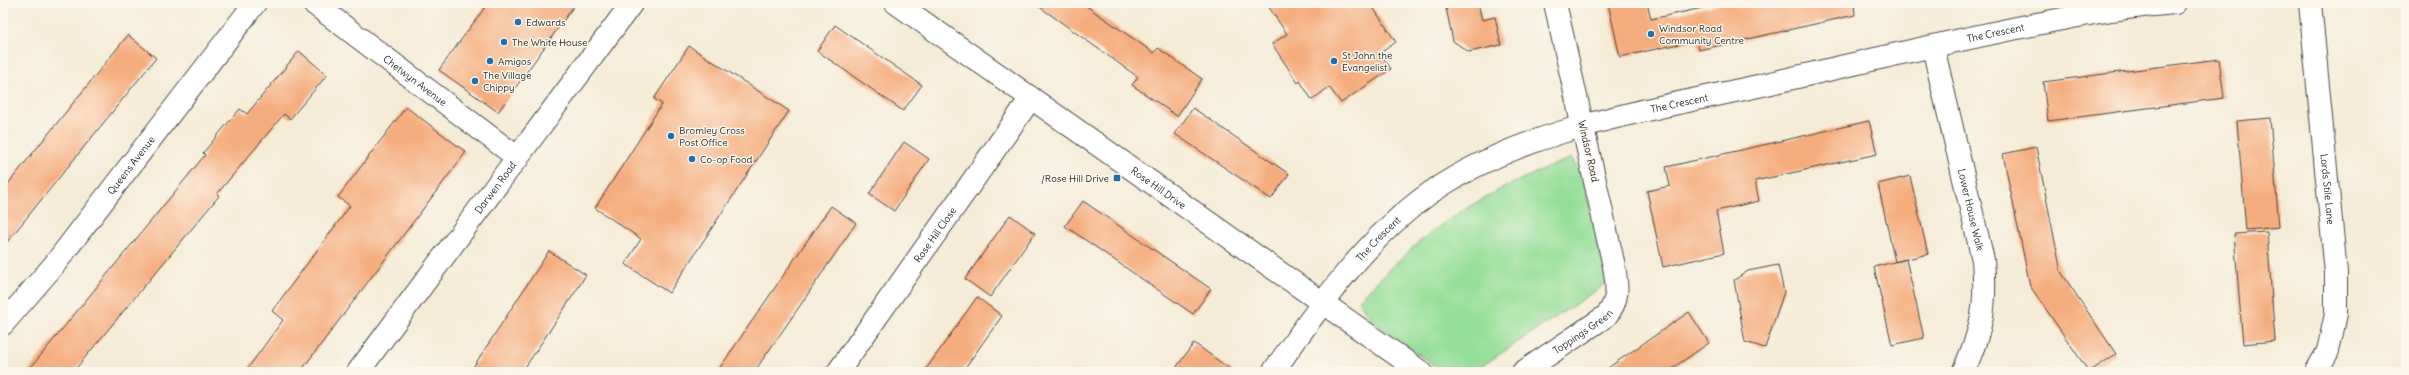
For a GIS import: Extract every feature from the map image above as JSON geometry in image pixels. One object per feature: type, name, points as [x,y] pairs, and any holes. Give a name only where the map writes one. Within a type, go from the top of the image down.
[{"type":"street","name":"Queens Avenue","points":[[3,324],[54,265],[255,3]]},
{"type":"street","name":"Chetwyn Avenue","points":[[312,3],[518,158]]},
{"type":"street","name":"Darwen Road","points":[[358,372],[632,3]]},
{"type":"street","name":"Rose Hill Drive","points":[[896,3],[1421,372]]},
{"type":"street","name":"Windsor Road","points":[[1555,3],[1614,266],[1618,290],[1616,299]]},
{"type":"street","name":"The Crescent","points":[[1273,372],[1322,303],[1379,237],[1429,194],[1500,153],[1583,126],[1933,47],[2091,13],[2175,3]]},
{"type":"street","name":"Lords Stile Lane","points":[[2310,3],[2336,273],[2336,314],[2328,351],[2316,372]]},
{"type":"street","name":"Lower House Walk","points":[[1933,47],[1982,260],[1986,292],[1980,327],[1962,372]]},
{"type":"street","name":"Rose Hill Close","points":[[838,372],[1031,98]]},
{"type":"street","name":"Toppings Green","points":[[1523,372],[1606,316],[1616,299]]},
{"type":"green space","points":[[1571,158],[1582,174],[1607,283],[1473,372],[1443,372],[1374,322],[1358,301],[1410,250],[1459,213],[1506,187]]},
{"type":"building","points":[[488,3],[576,3],[498,112],[439,70]]},
{"type":"building","points":[[1034,3],[1082,3],[1154,53],[1158,48],[1202,79],[1177,116],[1132,85],[1138,77]]},
{"type":"building","name":"St John the Evangelist","points":[[1266,3],[1370,3],[1396,42],[1380,53],[1391,69],[1341,103],[1329,87],[1312,100],[1300,81],[1298,83],[1272,44],[1287,34]]},
{"type":"building","points":[[1445,3],[1478,3],[1482,20],[1495,17],[1501,45],[1469,52],[1453,41]]},
{"type":"building","points":[[1608,3],[1647,3],[1651,19],[1726,3],[1854,3],[1855,15],[1699,50],[1697,40],[1620,57]]},
{"type":"building","points":[[835,25],[922,85],[903,111],[817,51]]},
{"type":"building","points":[[128,35],[156,58],[3,247],[3,190]]},
{"type":"building","name":"Co-op Food","points":[[689,46],[789,111],[669,293],[625,264],[641,239],[595,208],[662,104],[654,99]]},
{"type":"building","points":[[299,51],[327,75],[290,119],[284,114],[217,194],[219,196],[73,372],[27,372],[205,155],[203,153],[221,131],[240,109],[247,114]]},
{"type":"building","points":[[2219,59],[2224,98],[2048,121],[2043,82]]},
{"type":"building","points":[[406,107],[466,152],[300,372],[245,372],[283,320],[272,311],[350,206],[338,197]]},
{"type":"building","points":[[1193,108],[1289,174],[1271,199],[1175,134]]},
{"type":"building","points":[[2270,118],[2279,227],[2246,230],[2237,121]]},
{"type":"building","points":[[1869,121],[1877,154],[1755,181],[1759,201],[1716,211],[1724,253],[1663,267],[1647,191],[1670,186],[1666,167]]},
{"type":"building","points":[[904,142],[929,159],[894,211],[869,194]]},
{"type":"building","points":[[2036,147],[2061,272],[2116,354],[2089,372],[2030,286],[2003,154]]},
{"type":"building","points":[[1910,176],[1928,254],[1895,262],[1878,184]]},
{"type":"building","points":[[1083,201],[1211,289],[1193,314],[1065,226]]},
{"type":"building","points":[[831,206],[856,223],[797,310],[754,372],[717,372]]},
{"type":"building","points":[[1010,215],[1035,233],[990,297],[965,279]]},
{"type":"building","points":[[2267,232],[2275,341],[2243,344],[2234,234]]},
{"type":"building","points":[[549,251],[586,275],[574,294],[522,372],[470,372]]},
{"type":"building","points":[[1906,259],[1924,338],[1892,345],[1874,267]]},
{"type":"building","points":[[1778,265],[1784,292],[1765,348],[1745,342],[1734,280],[1748,271]]},
{"type":"building","points":[[977,297],[1002,316],[962,372],[924,372]]},
{"type":"building","points":[[1689,312],[1709,343],[1667,372],[1602,372]]},
{"type":"building","points":[[1194,343],[1234,372],[1173,372]]},
{"type":"place","name":"Edwards","points":[[518,22]]},
{"type":"place","name":"Windsor Road Community Centre","points":[[1651,34]]},
{"type":"place","name":"The White House","points":[[504,42]]},
{"type":"place","name":"Amigos","points":[[490,61]]},
{"type":"place","name":"St John the Evangelist","points":[[1334,61]]},
{"type":"place","name":"The Village Chippy","points":[[475,81]]},
{"type":"place","name":"Bromley Cross Post Office","points":[[671,136]]},
{"type":"place","name":"Co-op Food","points":[[692,159]]},
{"type":"place","name":"/Rose Hill Drive","points":[[1117,178]]}]
